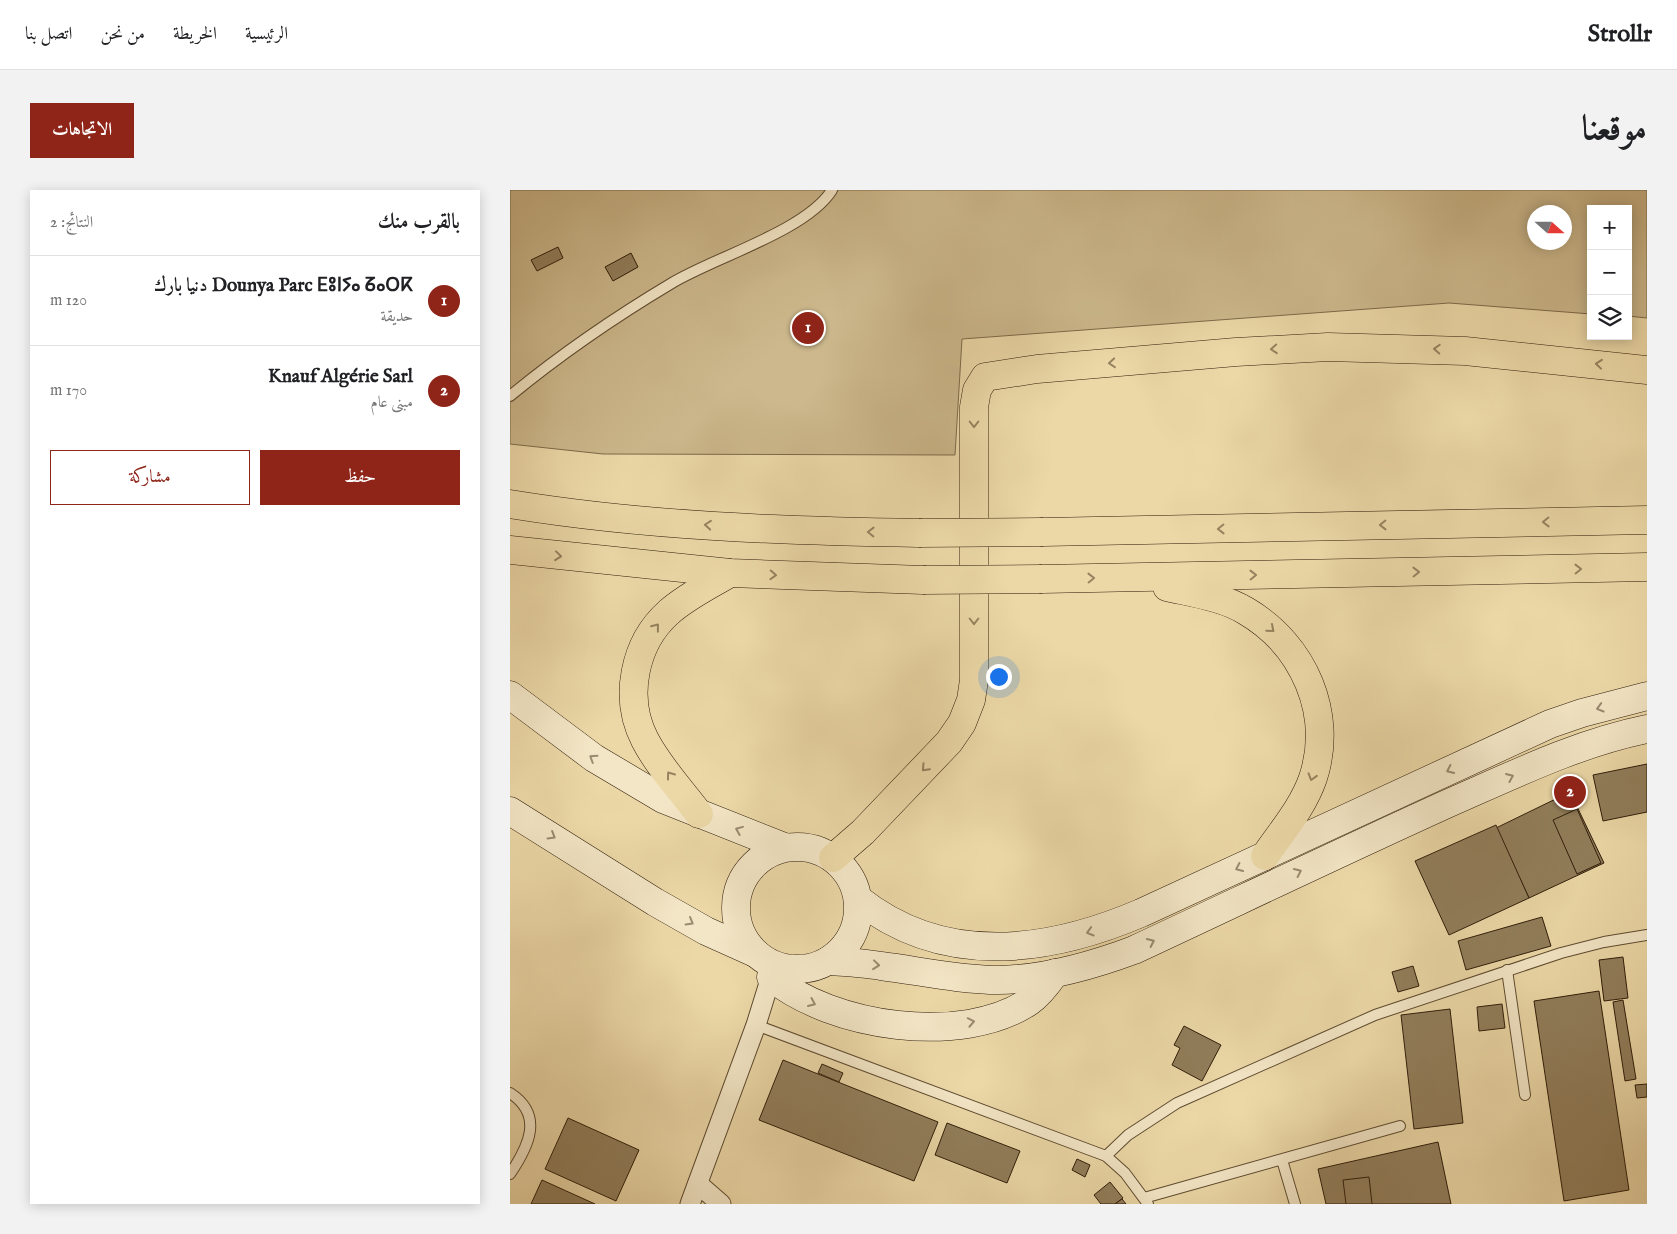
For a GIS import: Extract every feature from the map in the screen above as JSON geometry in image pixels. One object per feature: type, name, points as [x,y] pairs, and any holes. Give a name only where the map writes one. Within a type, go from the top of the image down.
[{"type":"highway","points":[[833,858],[863,832],[950,742],[962,723],[971,700],[974,680],[974,407],[977,390],[985,378],[1037,369],[1236,352],[1328,347],[1465,351],[1647,370]]},
{"type":"highway","points":[[510,504],[629,518],[732,527],[919,533],[1647,520]]},
{"type":"highway","points":[[510,550],[730,573],[923,580],[1129,578],[1647,567]]},
{"type":"highway","points":[[699,814],[645,740],[634,707],[635,672],[647,639],[669,612],[730,573]]},
{"type":"highway","points":[[1129,578],[1208,597],[1245,610],[1277,633],[1290,648],[1305,673],[1316,700],[1319,720],[1317,759],[1306,796],[1265,856]]},
{"type":"main road","points":[[510,695],[594,758],[663,799],[784,848]]},
{"type":"main road","points":[[858,899],[889,922],[933,939],[969,945],[1030,945],[1087,934],[1115,924],[1265,856],[1550,724],[1582,712],[1647,696]]},
{"type":"main road","points":[[828,961],[977,979],[1001,980],[1055,973],[1107,960],[1134,950],[1476,792],[1569,752],[1602,740],[1647,729]]},
{"type":"main road","points":[[510,811],[655,902],[767,965],[802,969],[828,961],[848,941],[858,914],[858,899],[848,873],[833,858],[814,848],[799,846],[784,848],[758,860],[748,871],[738,891],[736,913],[739,928],[746,941],[767,965],[794,994],[836,1012],[887,1024],[936,1027],[990,1018],[1015,1010],[1030,1000],[1045,987],[1055,973]]},
{"type":"street","points":[[690,1204],[756,1025],[767,965]]},
{"type":"street","points":[[698,1184],[721,1204]]},
{"type":"lane","points":[[510,396],[588,336],[674,282],[796,224],[832,190]]},
{"type":"lane","points":[[1106,1156],[1128,1135],[1149,1120],[1206,1088],[1375,1014],[1507,970],[1604,942],[1647,935]]},
{"type":"lane","points":[[1507,970],[1525,1095]]},
{"type":"lane","points":[[756,1025],[1106,1156],[1125,1173],[1146,1201],[1400,1126]]},
{"type":"lane","points":[[510,1093],[526,1105],[530,1117],[530,1129],[526,1145],[510,1174]]},
{"type":"lane","points":[[1282,1160],[1295,1204]]},
{"type":"shaded area","points":[[510,190],[1647,190],[1647,318],[1632,316],[1632,205],[1587,205],[1587,314],[1449,303],[962,339],[955,455],[603,454],[510,444]]},
{"type":"building","points":[[558,247],[563,258],[537,271],[531,260]]},
{"type":"building","points":[[631,253],[638,267],[613,281],[605,267]]},
{"type":"building","points":[[1647,764],[1647,812],[1603,821],[1593,775]]},
{"type":"building","points":[[1570,792],[1604,863],[1529,898],[1496,828]]},
{"type":"building","points":[[1577,809],[1601,863],[1577,874],[1553,820]]},
{"type":"building","points":[[1496,825],[1529,898],[1449,935],[1415,861]]},
{"type":"building","points":[[1542,917],[1551,946],[1466,970],[1458,941]]},
{"type":"building","points":[[1623,957],[1628,998],[1604,1001],[1599,960]]},
{"type":"building","points":[[1413,966],[1419,986],[1398,992],[1392,972]]},
{"type":"building","points":[[1599,991],[1629,1190],[1564,1201],[1534,1001]]},
{"type":"building","points":[[1623,1000],[1636,1079],[1625,1081],[1613,1002]]},
{"type":"building","points":[[1502,1004],[1505,1028],[1479,1031],[1477,1007]]},
{"type":"building","points":[[1450,1009],[1463,1123],[1414,1129],[1401,1015]]},
{"type":"building","points":[[1184,1026],[1221,1045],[1202,1081],[1172,1065],[1180,1048],[1174,1045]]},
{"type":"building","points":[[783,1060],[938,1122],[914,1181],[759,1120]]},
{"type":"building","points":[[822,1064],[843,1073],[839,1082],[818,1073]]},
{"type":"building","points":[[1647,1084],[1647,1097],[1637,1098],[1635,1085]]},
{"type":"building","points":[[568,1118],[639,1150],[616,1201],[545,1169]]},
{"type":"building","points":[[947,1123],[1020,1151],[1007,1183],[935,1155]]},
{"type":"building","points":[[1438,1142],[1451,1204],[1326,1204],[1318,1169]]},
{"type":"building","points":[[1077,1159],[1090,1165],[1085,1177],[1072,1170]]},
{"type":"building","points":[[1369,1177],[1372,1204],[1346,1204],[1343,1180]]},
{"type":"building","points":[[542,1180],[595,1204],[531,1204]]},
{"type":"building","points":[[1110,1182],[1123,1198],[1115,1204],[1101,1204],[1094,1195]]},
{"type":"building","points":[[1122,1199],[1126,1204],[1115,1204]]},
{"type":"place","name":"Dounya Parc ⴹⵓⵏⵢⴰ ⵒⴰⵔⴽ دنيا بارك","points":[[808,328]]},
{"type":"place","name":"Knauf Algérie Sarl","points":[[1570,792]]}]
